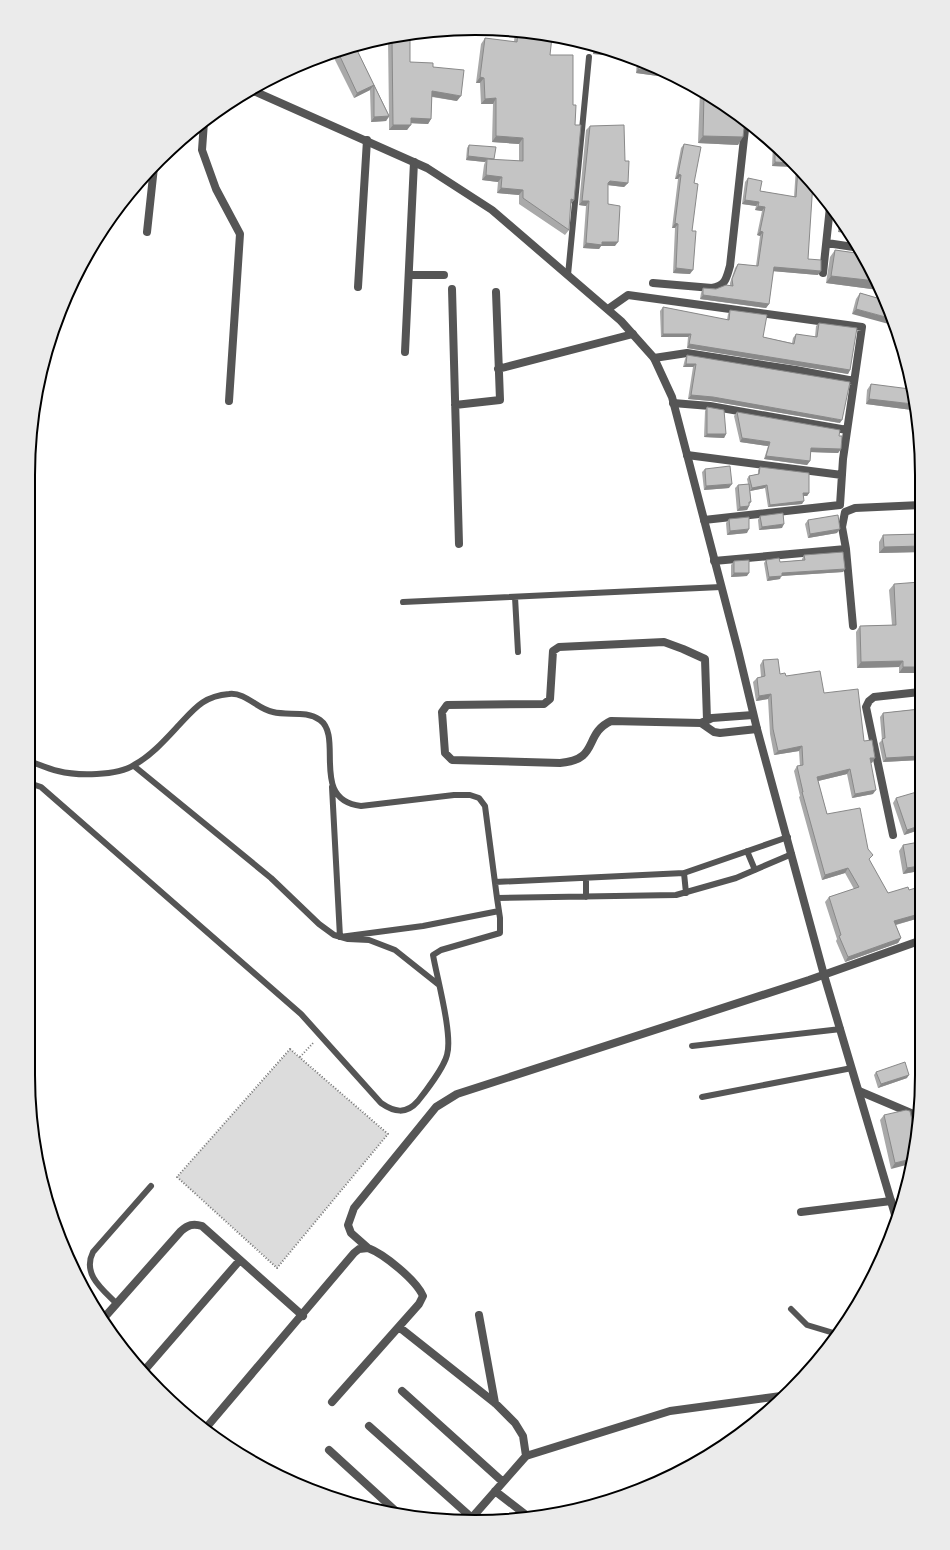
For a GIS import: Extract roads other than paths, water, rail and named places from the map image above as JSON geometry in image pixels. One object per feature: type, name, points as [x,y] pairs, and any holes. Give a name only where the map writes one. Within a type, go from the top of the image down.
[{"type":"street","points":[[257,93],[367,140],[426,168],[492,210],[608,310],[633,334],[654,358],[673,403],[753,715],[788,837],[824,975],[894,1210]]},
{"type":"street","points":[[653,283],[712,288],[719,286],[726,280],[730,266],[745,128]]},
{"type":"street","points":[[204,129],[202,150],[216,189],[240,234],[229,401]]},
{"type":"street","points":[[358,287],[367,140]]},
{"type":"street","points":[[405,352],[414,162]]},
{"type":"street","points":[[146,232],[153,176]]},
{"type":"street","points":[[823,273],[829,215]]},
{"type":"street","points":[[827,243],[851,247]]},
{"type":"street","points":[[408,275],[444,275]]},
{"type":"street","points":[[452,289],[459,544]]},
{"type":"street","points":[[455,405],[500,400],[496,292]]},
{"type":"street","points":[[608,310],[628,294],[862,328],[847,430],[840,506],[704,520]]},
{"type":"street","points":[[498,369],[633,334]]},
{"type":"street","points":[[654,358],[687,353],[796,370],[854,381]]},
{"type":"street","points":[[673,403],[710,406],[847,430]]},
{"type":"street","points":[[687,455],[842,475]]},
{"type":"street","points":[[853,626],[846,549],[842,527],[845,512],[855,508],[915,505]]},
{"type":"street","points":[[714,561],[846,549]]},
{"type":"street","points":[[753,715],[712,718],[704,722],[611,721],[603,725],[586,754],[574,762],[452,760],[445,753],[442,712],[447,705],[544,704],[550,699],[553,651],[559,647],[664,642],[683,648],[705,659],[704,722],[714,732],[757,729]]},
{"type":"street","points":[[893,835],[866,707],[869,701],[874,697],[915,693]]},
{"type":"street","points":[[332,1402],[419,1304],[423,1296],[420,1289],[391,1263],[376,1251],[368,1248],[351,1233],[348,1225],[354,1208],[436,1107],[452,1097],[824,975],[915,942]]},
{"type":"street","points":[[859,1091],[913,1114]]},
{"type":"street","points":[[801,1212],[891,1201]]},
{"type":"street","points":[[106,1314],[181,1231],[187,1226],[195,1224],[202,1226],[303,1316]]},
{"type":"street","points":[[208,1425],[303,1316],[354,1254],[359,1249],[368,1248]]},
{"type":"street","points":[[146,1367],[240,1260]]},
{"type":"street","points":[[479,1315],[495,1403]]},
{"type":"street","points":[[399,1327],[495,1403],[515,1423],[523,1436],[526,1456]]},
{"type":"street","points":[[402,1391],[503,1482]]},
{"type":"street","points":[[474,1515],[526,1456],[670,1411],[775,1397]]},
{"type":"street","points":[[369,1426],[464,1515]]},
{"type":"street","points":[[329,1450],[392,1507]]},
{"type":"street","points":[[495,1491],[522,1512]]},
{"type":"lane","points":[[568,275],[589,57]]},
{"type":"lane","points":[[403,602],[721,587]]},
{"type":"lane","points":[[515,597],[518,652]]},
{"type":"lane","points":[[35,763],[59,771],[101,774],[117,772],[134,766],[175,729],[199,703],[229,694],[243,696],[272,712],[311,715],[321,721],[327,733],[332,785],[340,937]]},
{"type":"lane","points":[[134,766],[271,878],[319,924],[334,935],[368,940],[395,950],[439,985]]},
{"type":"lane","points":[[35,785],[41,786],[301,1014],[381,1102],[392,1110],[404,1111],[413,1107],[426,1092],[447,1055],[448,1040],[434,955],[441,950],[500,933],[499,911],[485,806],[479,798],[470,795],[454,795],[361,806],[349,804],[340,796],[332,785]]},
{"type":"lane","points":[[495,882],[684,873],[788,837]]},
{"type":"lane","points":[[747,851],[755,870]]},
{"type":"lane","points":[[497,898],[676,895],[736,878],[792,854]]},
{"type":"lane","points":[[684,873],[686,893]]},
{"type":"lane","points":[[586,878],[586,897]]},
{"type":"lane","points":[[340,937],[423,926],[499,911]]},
{"type":"lane","points":[[692,1046],[841,1029]]},
{"type":"lane","points":[[702,1097],[852,1068]]},
{"type":"lane","points":[[116,1303],[97,1284],[92,1276],[89,1260],[93,1252],[151,1186]]},
{"type":"lane","points":[[791,1310],[807,1325],[832,1332]]}]
